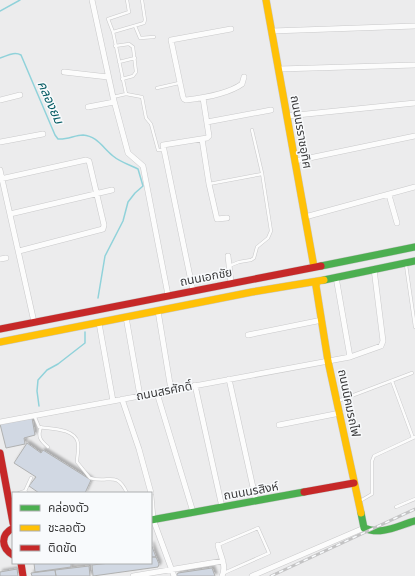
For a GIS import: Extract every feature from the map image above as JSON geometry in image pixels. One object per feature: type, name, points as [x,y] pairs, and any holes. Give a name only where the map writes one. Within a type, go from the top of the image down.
[{"type":"main road","name":"ถนนนรราชอุทิศ","points":[[266,0],[317,282]]},
{"type":"main road","name":"ถนนเอกชัย","points":[[0,329],[415,247]]},
{"type":"main road","name":"ถนนเอกชัย","points":[[0,342],[252,292],[317,282],[415,261]]},
{"type":"main road","name":"ถนนนิคมรถไฟ","points":[[317,282],[316,286],[328,361],[364,528]]},
{"type":"main road","points":[[0,453],[10,496],[12,514]]},
{"type":"main road","name":"ถนนนรสิงห์","points":[[152,519],[354,483]]},
{"type":"main road","points":[[364,528],[368,531],[377,532],[415,521]]},
{"type":"main road","points":[[12,529],[6,533],[1,543],[6,551],[12,554]]},
{"type":"main road","points":[[21,564],[23,576]]},
{"type":"street","points":[[92,0],[113,99],[128,153],[143,166],[168,295]]},
{"type":"street","points":[[272,31],[415,26]]},
{"type":"street","points":[[231,29],[171,40],[184,99],[203,98],[238,86],[243,82],[244,77]]},
{"type":"street","points":[[279,69],[415,66]]},
{"type":"street","points":[[64,72],[108,77]]},
{"type":"street","points":[[0,100],[20,94]]},
{"type":"street","points":[[193,291],[163,145],[202,139],[209,136],[203,98]]},
{"type":"street","points":[[88,107],[113,99]]},
{"type":"street","points":[[287,116],[415,103]]},
{"type":"street","points":[[207,122],[271,110]]},
{"type":"street","points":[[0,142],[43,134]]},
{"type":"street","points":[[295,161],[415,136]]},
{"type":"street","points":[[202,139],[209,184],[217,219],[227,218]]},
{"type":"street","points":[[1,179],[86,160],[89,161],[104,225],[103,229],[19,250]]},
{"type":"street","points":[[0,170],[34,322]]},
{"type":"street","points":[[305,217],[415,187]]},
{"type":"street","points":[[10,214],[112,190]]},
{"type":"street","points":[[389,194],[397,223]]},
{"type":"street","points":[[228,256],[232,283]]},
{"type":"street","name":"ถนนสรศักดิ์","points":[[0,422],[350,357],[381,346],[383,343],[374,269]]},
{"type":"street","points":[[336,277],[350,357]]},
{"type":"street","points":[[158,311],[172,390]]},
{"type":"street","points":[[126,317],[140,396]]},
{"type":"street","points":[[248,335],[322,320]]},
{"type":"street","points":[[100,323],[113,401]]},
{"type":"street","points":[[229,379],[256,501]]},
{"type":"street","points":[[195,385],[222,507]]},
{"type":"street","points":[[157,392],[193,512]]},
{"type":"street","points":[[122,399],[151,492]]},
{"type":"street","points":[[279,425],[340,413]]},
{"type":"street","points":[[152,519],[174,576]]},
{"type":"street","points":[[252,576],[364,528]]},
{"type":"street","points":[[218,545],[223,561],[223,575]]},
{"type":"street","points":[[133,576],[223,561]]},
{"type":"lane","points":[[126,94],[113,32],[108,19],[129,12],[127,0]]},
{"type":"lane","points":[[113,32],[142,24],[145,20],[142,0]]},
{"type":"lane","points":[[136,26],[141,39],[154,37]]},
{"type":"lane","points":[[116,46],[132,45],[136,73],[122,79]]},
{"type":"lane","points":[[119,62],[134,58]]},
{"type":"lane","points":[[157,88],[180,83]]},
{"type":"lane","points":[[113,99],[126,94],[142,97],[146,118],[152,124],[158,150],[164,150]]},
{"type":"lane","points":[[229,266],[254,258],[257,247],[268,238],[271,231],[262,174],[252,130]]},
{"type":"lane","points":[[209,184],[262,174]]},
{"type":"lane","points":[[406,263],[415,327]]},
{"type":"lane","points":[[337,401],[412,373]]},
{"type":"lane","points":[[358,503],[372,494],[372,461],[374,456],[414,437],[392,381]]},
{"type":"lane","points":[[34,415],[37,426],[58,429],[71,434],[78,443],[77,462],[87,476],[93,479],[118,480],[123,484],[127,492]]},
{"type":"lane","points":[[41,427],[39,435],[40,440],[48,447]]},
{"type":"lane","points":[[26,492],[31,478]]},
{"type":"lane","points":[[396,507],[415,499]]},
{"type":"lane","points":[[218,545],[258,528],[269,553],[223,575]]},
{"type":"building","points":[[32,418],[35,435],[24,438],[25,444],[6,448],[0,424]]},
{"type":"building","points":[[27,443],[41,453],[43,450],[91,480],[85,492],[38,492],[29,486],[36,477],[14,463]]},
{"type":"building","points":[[152,547],[156,557],[152,557]]},
{"type":"building","points":[[152,557],[156,557],[159,564],[158,567],[93,576],[92,565],[152,564]]},
{"type":"building","points":[[34,564],[71,564],[71,567],[35,572]]},
{"type":"building","points":[[89,566],[90,576],[56,576],[55,570]]},
{"type":"building","points":[[212,568],[215,576],[176,576],[178,573]]},
{"type":"building","points":[[17,569],[18,576],[0,576],[0,572]]},
{"type":"building","points":[[55,570],[56,576],[32,576],[31,573]]},
{"type":"waterway","name":"คลองยม","points":[[0,11],[20,0]]},
{"type":"waterway","name":"คลองยม","points":[[0,58],[13,54],[21,55],[58,139],[65,139],[80,135],[88,136],[100,143],[109,153],[122,162],[138,169],[143,186],[128,202],[123,221],[105,256],[98,298]]},
{"type":"waterway","name":"คลองยม","points":[[39,406],[37,391],[38,380],[47,370],[58,364],[85,343],[85,332]]},
{"type":"railway","points":[[271,576],[415,509]]},
{"type":"traffic: fast","points":[[321,266],[415,247]]},
{"type":"traffic: fast","points":[[324,280],[415,261]]},
{"type":"traffic: fast","points":[[152,520],[304,492]]},
{"type":"traffic: fast","points":[[361,513],[364,528],[370,530],[377,531],[390,529],[415,521]]},
{"type":"traffic: slow","points":[[266,0],[314,267]]},
{"type":"traffic: slow","points":[[0,342],[252,292],[324,280]]},
{"type":"traffic: slow","points":[[317,282],[316,286],[328,361],[361,513]]},
{"type":"traffic: jam","points":[[0,329],[321,266]]},
{"type":"traffic: jam","points":[[0,453],[12,518]]},
{"type":"traffic: jam","points":[[304,492],[354,483]]},
{"type":"traffic: jam","points":[[12,529],[4,538],[4,545],[12,554]]},
{"type":"traffic: jam","points":[[21,564],[23,576]]}]
